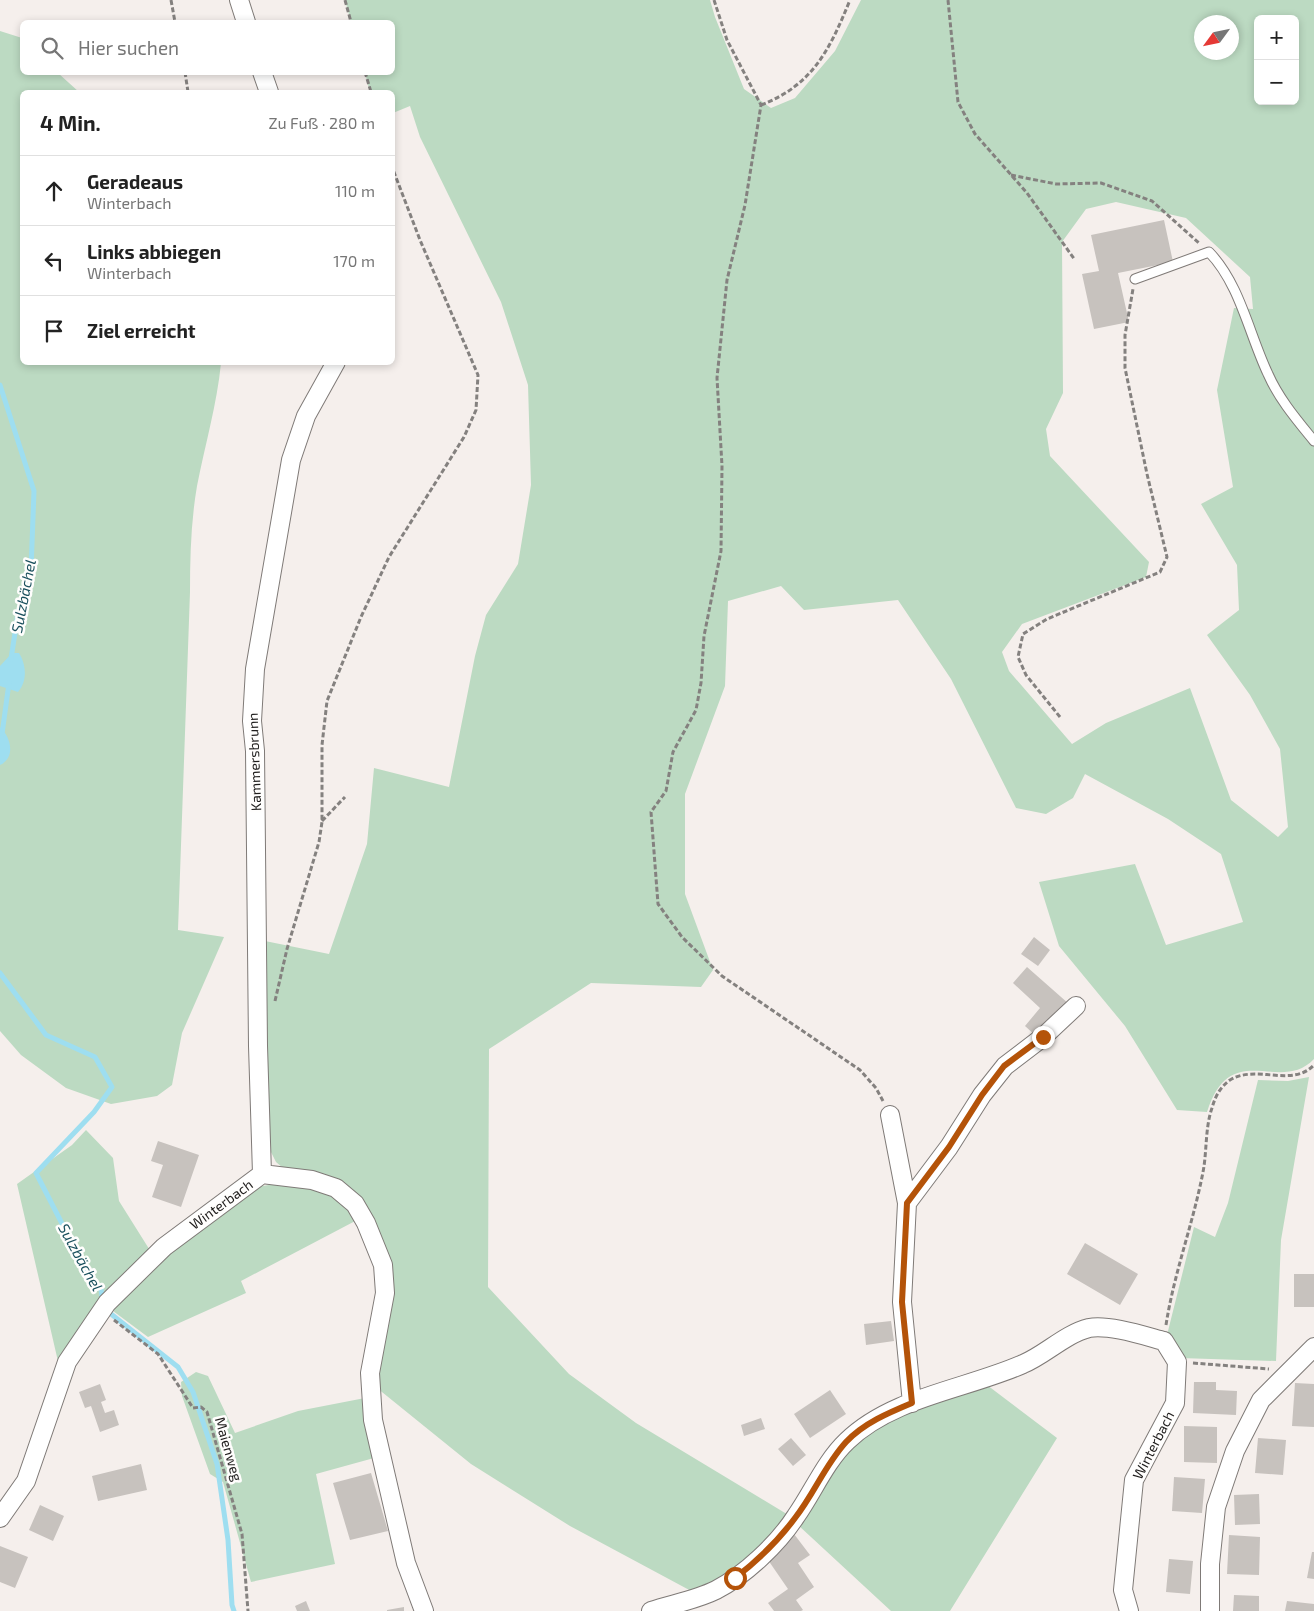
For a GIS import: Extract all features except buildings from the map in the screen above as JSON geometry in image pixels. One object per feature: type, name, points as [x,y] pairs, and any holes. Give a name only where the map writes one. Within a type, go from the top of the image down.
[{"type":"street","points":[[239,0],[245,20]]},
{"type":"street","points":[[263,75],[268,90]]},
{"type":"street","name":"Kammersbrunn","points":[[262,1174],[258,1046],[255,751],[252,721],[256,669],[291,460],[306,416],[334,365]]},
{"type":"street","points":[[907,1203],[949,1147],[982,1095],[1004,1066],[1043,1037],[1076,1006]]},
{"type":"street","points":[[890,1115],[907,1203],[902,1302],[912,1403]]},
{"type":"street","name":"Winterbach","points":[[0,1518],[26,1481],[67,1362],[103,1308],[164,1247],[262,1174],[304,1178],[336,1188],[355,1204],[366,1223],[383,1265],[385,1293],[370,1373],[373,1420],[406,1563],[424,1611]]},
{"type":"street","points":[[651,1611],[714,1591],[757,1561],[795,1518],[827,1466],[847,1441],[878,1417],[912,1403],[1024,1364],[1075,1334],[1090,1328],[1127,1331],[1164,1341],[1177,1362]]},
{"type":"street","points":[[1210,1611],[1210,1564],[1216,1507],[1235,1451],[1262,1400],[1314,1347]]},
{"type":"street","name":"Winterbach","points":[[1129,1611],[1123,1590],[1134,1480],[1174,1403],[1177,1362]]},
{"type":"lane","points":[[1135,279],[1210,252],[1224,268],[1268,375],[1287,407],[1314,440]]},
{"type":"path","points":[[171,0],[176,20]]},
{"type":"path","points":[[345,0],[350,20]]},
{"type":"path","points":[[714,0],[727,40],[761,105],[745,205],[727,280],[717,378],[722,466],[722,551],[704,636],[702,684],[696,710],[673,752],[666,791],[651,812],[658,904],[682,937],[722,976],[860,1070],[876,1088],[890,1115]]},
{"type":"path","points":[[761,105],[781,97],[802,81],[832,43],[850,0]]},
{"type":"path","points":[[948,0],[958,102],[975,134],[1027,192],[1074,260]]},
{"type":"path","points":[[185,75],[188,90]]},
{"type":"path","points":[[366,75],[370,90]]},
{"type":"path","points":[[1011,174],[1056,184],[1101,183],[1152,202],[1210,252]]},
{"type":"path","points":[[274,1004],[287,948],[319,842],[322,822],[322,746],[327,701],[361,617],[389,557],[464,437],[476,410],[478,375],[420,240],[395,175]]},
{"type":"path","points":[[1060,717],[1026,674],[1018,657],[1024,634],[1047,618],[1160,572],[1167,557],[1147,474],[1125,368],[1125,334],[1135,279]]},
{"type":"path","points":[[322,822],[345,797]]},
{"type":"path","points":[[1164,1341],[1168,1310],[1203,1172],[1211,1109],[1220,1088],[1232,1079],[1247,1074],[1291,1076],[1309,1070],[1314,1065]]},
{"type":"path","name":"Maienweg","points":[[103,1308],[158,1354],[193,1408],[201,1407],[206,1412],[242,1534],[248,1611]]},
{"type":"path","points":[[1177,1362],[1289,1371]]},
{"type":"green space","points":[[345,0],[710,0],[744,89],[771,108],[795,98],[835,51],[861,0],[1314,0],[1314,1059],[1301,1069],[1286,1072],[1242,1072],[1229,1077],[1217,1090],[1207,1112],[1177,1110],[1125,1026],[1059,946],[1039,882],[1135,864],[1166,945],[1243,922],[1221,854],[1168,819],[1085,774],[1073,798],[1046,814],[1016,808],[951,679],[898,600],[804,610],[781,586],[728,601],[725,686],[685,794],[685,894],[713,970],[701,987],[591,983],[489,1049],[488,1287],[569,1374],[636,1423],[790,1516],[734,1572],[693,1592],[570,1526],[471,1464],[377,1388],[391,1292],[344,1185],[323,1174],[283,1168],[276,1162],[270,1150],[263,1064],[265,941],[329,954],[367,844],[374,768],[449,787],[475,656],[486,615],[518,564],[531,485],[528,385],[501,302],[420,137],[410,106],[395,112],[395,90],[369,90],[366,75],[395,75],[395,20],[350,20]],"holes":[[[1116,202],[1186,218],[1250,277],[1253,309],[1234,308],[1217,390],[1233,487],[1201,504],[1237,565],[1239,610],[1207,635],[1250,695],[1280,749],[1288,827],[1278,837],[1231,800],[1190,688],[1106,723],[1072,744],[1009,671],[1002,652],[1022,624],[1146,577],[1149,562],[1050,456],[1046,429],[1063,393],[1062,242],[1086,209]]]},
{"type":"green space","points":[[0,31],[20,37],[20,75],[60,75],[77,90],[20,90],[20,365],[221,365],[214,409],[197,486],[192,525],[178,930],[224,937],[182,1033],[172,1085],[157,1096],[111,1104],[66,1088],[21,1055],[0,1031]]},
{"type":"green space","points":[[1309,1077],[1281,1240],[1276,1361],[1180,1358],[1167,1335],[1194,1227],[1215,1237],[1228,1203],[1258,1080],[1288,1081]]},
{"type":"green space","points":[[86,1130],[113,1158],[119,1201],[151,1252],[60,1370],[17,1184],[72,1145]]},
{"type":"green space","points":[[286,1182],[332,1192],[359,1219],[241,1281],[246,1293],[148,1337],[109,1308],[168,1250],[257,1187]]},
{"type":"green space","points":[[196,1372],[208,1376],[235,1433],[298,1411],[365,1398],[374,1458],[316,1474],[335,1564],[251,1582],[223,1482],[210,1474],[182,1396],[181,1382]]},
{"type":"green space","points":[[987,1385],[1057,1438],[950,1611],[891,1611],[798,1525],[831,1469],[880,1421]]},
{"type":"water","points":[[12,653],[19,653],[25,672],[25,678],[18,692],[0,686],[0,666]]},
{"type":"water","points":[[0,727],[7,736],[10,753],[5,762],[0,765]]},
{"type":"waterway","name":"Sulzbächel","points":[[0,385],[34,491],[31,570],[18,613],[11,659]]},
{"type":"waterway","name":"Sulzbächel","points":[[2,734],[9,683]]},
{"type":"waterway","name":"Sulzbächel","points":[[0,973],[46,1035],[95,1057],[112,1087],[94,1112],[36,1173],[89,1276],[101,1289],[103,1303]]},
{"type":"waterway","name":"Sulzbächel","points":[[106,1310],[178,1367],[193,1392],[217,1464],[228,1540],[234,1611]]},
{"type":"route","points":[[735,1578],[757,1561],[795,1518],[827,1466],[847,1441],[878,1417],[912,1403],[902,1302],[907,1203],[949,1147],[982,1095],[1004,1066],[1043,1037]]}]
